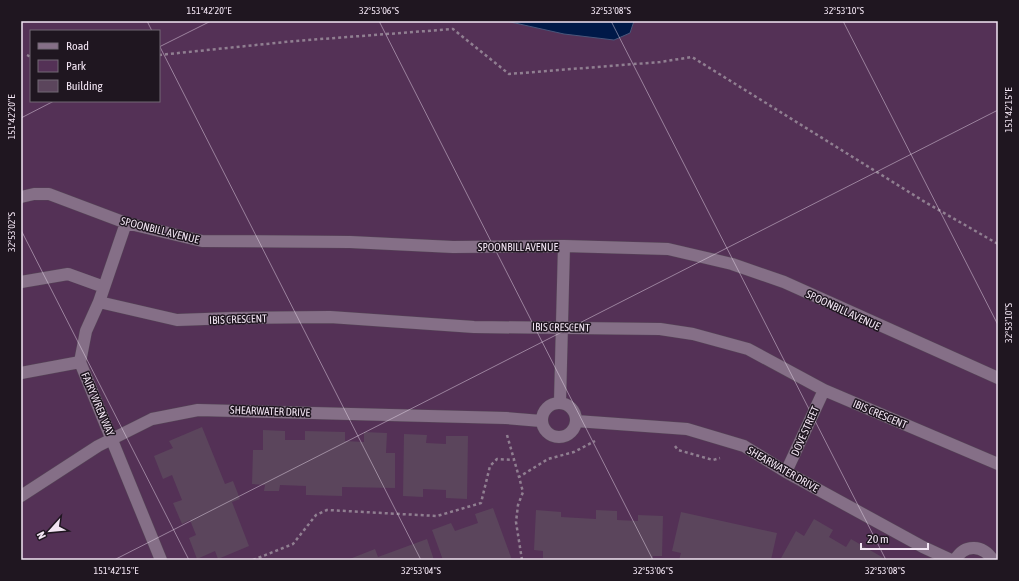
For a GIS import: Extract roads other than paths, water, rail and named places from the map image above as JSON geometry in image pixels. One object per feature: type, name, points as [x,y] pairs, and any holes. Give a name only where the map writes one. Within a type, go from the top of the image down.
[{"type":"street","name":"SPOONBILL AVENUE","points":[[21,197],[34,194],[50,194],[126,223],[202,241],[350,242],[453,247],[564,246],[668,249],[732,264],[784,282],[998,378]]},
{"type":"street","name":"FAIRY WREN WAY","points":[[126,223],[99,302],[86,331],[80,362],[113,439],[161,560]]},
{"type":"street","points":[[560,402],[564,246]]},
{"type":"street","points":[[21,282],[68,274],[104,287]]},
{"type":"street","name":"IBIS CRESCENT","points":[[99,302],[177,320],[234,318],[330,318],[474,327],[562,326],[660,329],[694,334],[748,349],[824,390],[998,464]]},
{"type":"street","points":[[21,373],[80,362]]},
{"type":"street","name":"DOVE STREET","points":[[786,472],[824,390]]},
{"type":"street","points":[[560,402],[567,404],[573,409],[576,416],[576,421],[571,432],[564,437],[555,437],[543,428],[542,414],[552,403],[560,402]]},
{"type":"street","name":"SHEARWATER DRIVE","points":[[21,496],[98,446],[152,419],[198,410],[506,418],[542,421]]},
{"type":"street","name":"SHEARWATER DRIVE","points":[[576,421],[687,429],[744,446],[786,472],[923,547],[951,560]]},
{"type":"street","points":[[955,560],[958,554],[965,549],[973,547],[988,553],[993,560]]},
{"type":"water","points":[[506,21],[634,21],[630,33],[614,40],[564,34]]}]
